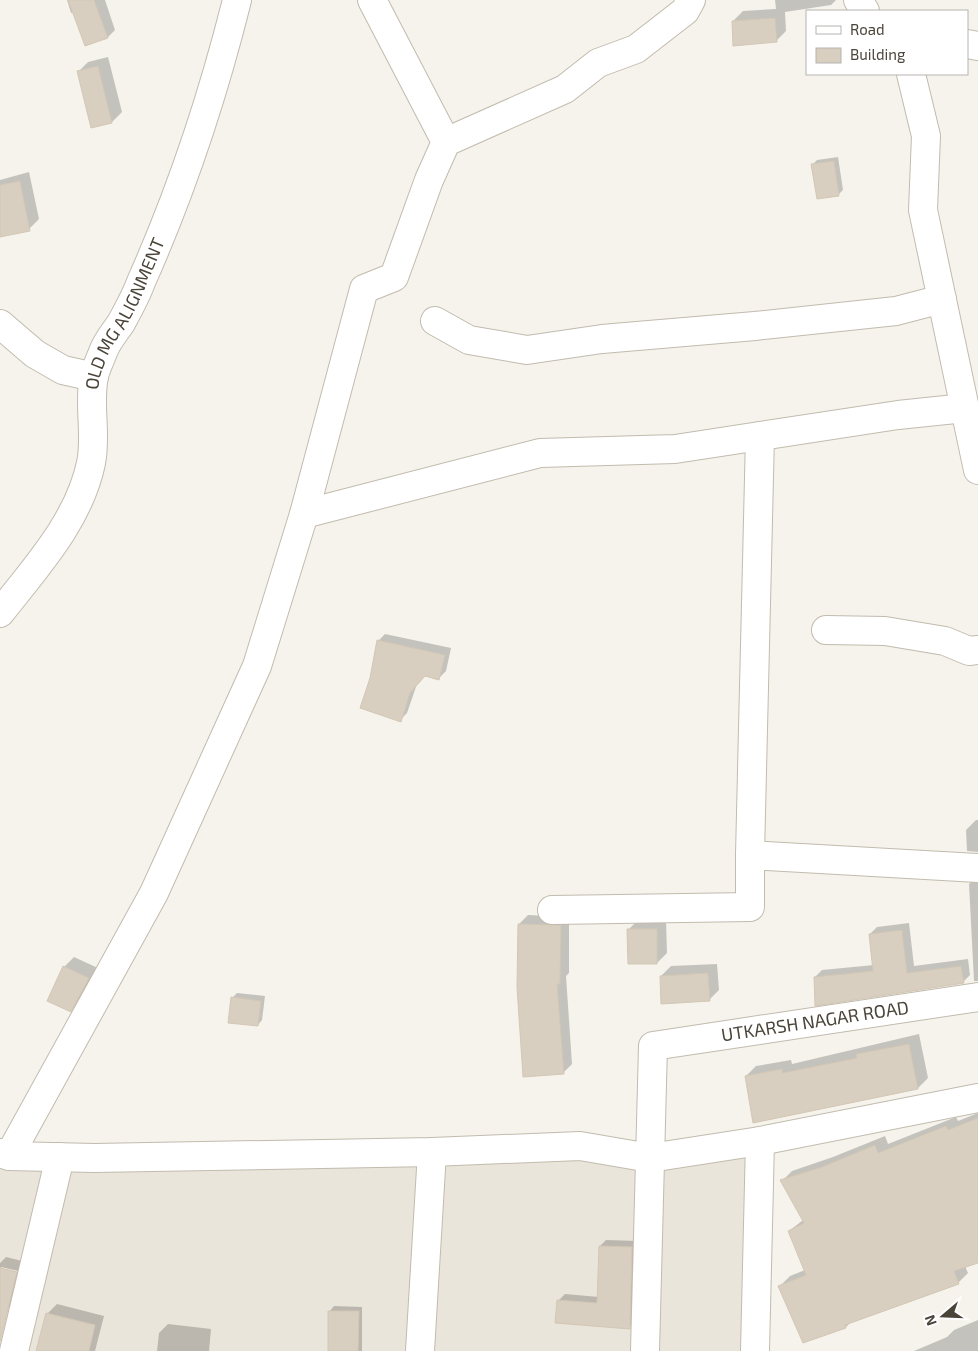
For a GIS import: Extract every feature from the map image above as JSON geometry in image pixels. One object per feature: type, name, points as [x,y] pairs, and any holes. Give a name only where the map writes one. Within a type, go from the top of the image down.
[{"type":"street","name":"OLD MG ALIGNMENT","points":[[0,613],[45,556],[73,512],[83,490],[91,463],[95,432],[92,401],[94,377],[104,349],[140,284],[159,241],[190,158],[237,0]]},
{"type":"street","points":[[372,0],[446,142]]},
{"type":"street","points":[[690,0],[685,11],[636,49],[598,63],[565,89],[446,142],[429,180],[394,276],[364,289],[304,514],[257,666],[154,893],[5,1155],[60,1157],[432,1152],[580,1146],[650,1158],[760,1141],[978,1098]]},
{"type":"street","points":[[910,75],[926,136],[923,210],[942,299],[969,396],[978,470]]},
{"type":"street","points":[[435,321],[469,340],[527,350],[602,339],[755,326],[896,311],[942,299]]},
{"type":"street","points":[[0,324],[36,354],[63,370],[94,377]]},
{"type":"street","points":[[304,514],[540,453],[675,449],[760,436],[969,396]]},
{"type":"street","points":[[552,910],[750,907],[760,436]]},
{"type":"street","points":[[826,630],[885,631],[944,641],[969,651],[978,650]]},
{"type":"street","points":[[750,855],[978,868]]},
{"type":"street","name":"UTKARSH NAGAR ROAD","points":[[650,1158],[653,1046],[978,997]]},
{"type":"street","points":[[755,1351],[760,1141]]},
{"type":"street","points":[[420,1351],[432,1152]]},
{"type":"street","points":[[14,1351],[60,1157]]},
{"type":"street","points":[[645,1351],[650,1158]]},
{"type":"shaded area","points":[[760,1141],[755,1351],[0,1351],[0,1158]]},
{"type":"building","points":[[68,0],[94,0],[108,38],[85,46]]},
{"type":"building","points":[[775,18],[777,42],[733,46],[732,21]]},
{"type":"building","points":[[98,66],[112,123],[91,128],[77,71]]},
{"type":"building","points":[[834,161],[839,196],[817,199],[811,164]]},
{"type":"building","points":[[20,181],[30,231],[0,237],[0,185]]},
{"type":"building","points":[[377,640],[445,655],[439,680],[425,676],[410,693],[401,722],[360,708],[370,678]]},
{"type":"building","points":[[518,924],[561,925],[560,984],[557,984],[564,1074],[523,1077],[517,987]]},
{"type":"building","points":[[627,929],[657,929],[657,964],[628,964]]},
{"type":"building","points":[[902,930],[907,973],[961,966],[964,983],[815,1006],[814,977],[873,971],[869,934]]},
{"type":"building","points":[[63,966],[89,978],[71,1012],[47,1001]]},
{"type":"building","points":[[708,973],[710,1001],[661,1004],[660,976]]},
{"type":"building","points":[[231,997],[261,1001],[258,1026],[228,1023]]},
{"type":"building","points":[[909,1044],[918,1089],[753,1123],[745,1076],[782,1069],[782,1073],[857,1058],[856,1054]]},
{"type":"building","points":[[978,1118],[978,1263],[954,1271],[959,1284],[845,1325],[846,1328],[803,1343],[778,1286],[806,1275],[788,1231],[804,1223],[780,1180],[822,1167],[875,1145],[878,1153],[946,1126],[948,1130]]},
{"type":"building","points":[[599,1246],[632,1247],[630,1329],[555,1323],[557,1300],[597,1303]]},
{"type":"building","points":[[0,1268],[17,1272],[0,1341]]},
{"type":"building","points":[[328,1311],[359,1311],[358,1351],[328,1351]]},
{"type":"building","points":[[46,1313],[95,1325],[89,1351],[36,1351]]}]
